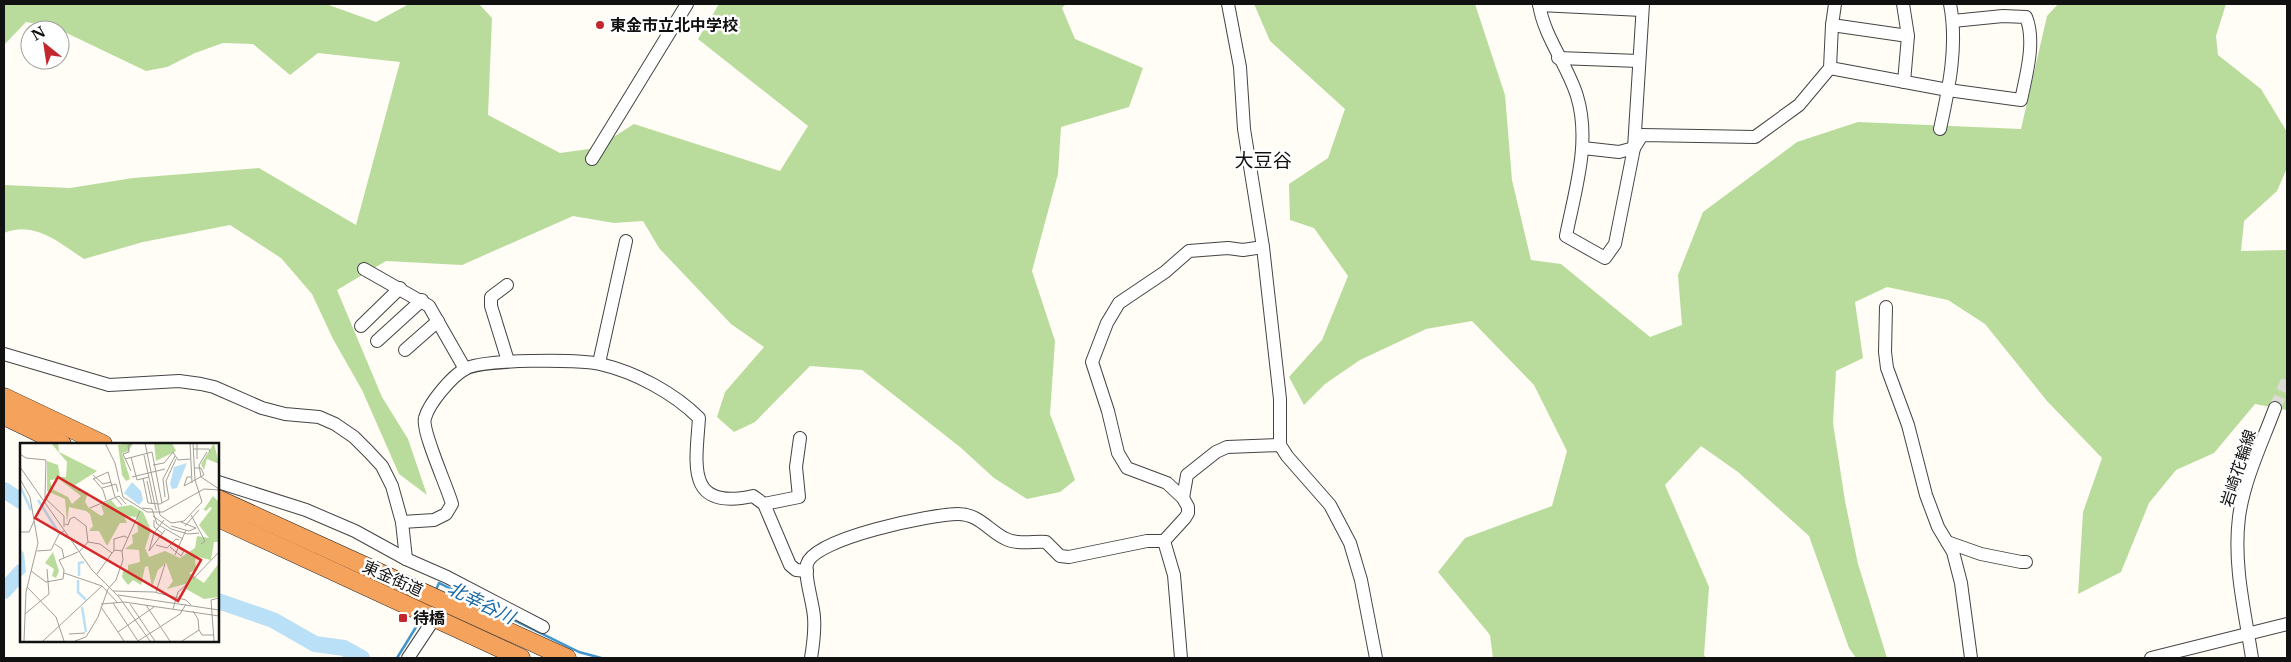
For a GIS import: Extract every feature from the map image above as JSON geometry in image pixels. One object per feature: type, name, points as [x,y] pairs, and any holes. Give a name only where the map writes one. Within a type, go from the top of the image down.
[{"type":"highway","points":[[4,397],[101,443]]},
{"type":"highway","points":[[4,416],[60,443]]},
{"type":"highway","name":"東金街道","points":[[219,498],[567,658]]},
{"type":"highway","name":"東金街道","points":[[219,518],[521,658]]},
{"type":"street","points":[[592,159],[687,4]]},
{"type":"street","points":[[1228,4],[1240,67],[1244,129],[1263,247],[1280,399],[1280,445],[1287,456],[1330,504],[1350,543],[1361,580],[1376,658]]},
{"type":"street","points":[[1583,148],[1619,152],[1634,148],[1642,135],[1755,137],[1799,105],[1830,68],[1835,4]]},
{"type":"street","points":[[1903,4],[1908,36],[1904,82]]},
{"type":"street","points":[[1940,129],[1948,90],[1954,21],[1950,4]]},
{"type":"street","points":[[1539,5],[1642,7],[1634,148],[1616,244],[1605,258],[1566,236],[1583,148],[1582,120],[1576,94],[1558,58],[1539,5]]},
{"type":"street","points":[[1830,68],[1948,90],[2021,100],[2028,70],[2029,23],[2026,17],[2003,16],[1954,21]]},
{"type":"street","points":[[1832,25],[1908,36]]},
{"type":"street","points":[[1558,58],[1639,62]]},
{"type":"street","points":[[599,364],[626,241]]},
{"type":"street","points":[[1183,498],[1167,483],[1127,468],[1118,454],[1108,411],[1092,362],[1107,323],[1119,303],[1165,272],[1189,251],[1228,248],[1243,250],[1263,247]]},
{"type":"street","points":[[364,268],[422,300],[429,306],[464,369]]},
{"type":"street","points":[[507,286],[491,297],[491,306],[508,361]]},
{"type":"street","points":[[360,326],[400,288]]},
{"type":"street","points":[[377,340],[422,300]]},
{"type":"street","points":[[1886,307],[1884,352],[1887,368],[1908,425],[1926,495],[1938,527],[1953,552],[1961,583],[1971,658]]},
{"type":"street","points":[[405,350],[438,321]]},
{"type":"street","points":[[4,354],[109,385],[179,381],[201,384],[214,387],[262,408],[285,414],[319,417],[335,424],[354,437],[382,466],[392,486],[402,522],[406,560]]},
{"type":"street","points":[[402,522],[434,520],[446,514],[452,504],[438,463],[426,438],[424,420],[431,404],[464,369],[477,364],[508,361],[599,364],[627,373],[687,406],[699,418],[696,467],[698,480],[709,494],[737,499],[753,496],[764,504],[790,564],[796,570],[807,571]]},
{"type":"street","name":"岩崎花輪線","points":[[2252,658],[2239,572],[2239,517],[2247,484],[2276,408]]},
{"type":"street","points":[[764,504],[799,497],[796,467],[800,438]]},
{"type":"street","points":[[1164,541],[1188,513],[1183,498],[1187,475],[1216,452],[1227,447],[1280,445]]},
{"type":"street","points":[[219,482],[306,510],[355,532],[406,560],[478,592],[543,627]]},
{"type":"street","points":[[251,534],[268,499]]},
{"type":"street","points":[[811,658],[814,618],[807,564],[813,555],[848,536],[959,514],[974,517],[1005,539],[1020,542],[1046,542],[1060,556],[1069,557],[1147,540],[1164,541]]},
{"type":"street","points":[[1164,541],[1174,575],[1182,658]]},
{"type":"street","points":[[1947,542],[1981,554],[2026,562]]},
{"type":"street","points":[[408,658],[436,618],[444,600]]},
{"type":"street","points":[[2151,658],[2287,624]]},
{"type":"green space","points":[[4,4],[326,4],[376,22],[409,4],[479,4],[492,18],[488,115],[560,153],[596,148],[634,124],[780,171],[808,126],[698,39],[719,4],[1066,4],[1062,8],[1075,39],[1143,68],[1129,107],[1061,127],[1058,174],[1032,271],[1055,341],[1050,414],[1075,480],[1060,492],[1027,499],[994,478],[960,447],[862,370],[810,366],[755,422],[734,432],[717,417],[725,392],[764,347],[731,324],[659,248],[643,221],[614,223],[573,216],[462,265],[386,261],[337,290],[382,397],[408,439],[427,495],[399,474],[362,390],[333,339],[312,294],[281,258],[230,225],[143,242],[84,259],[56,240],[36,231],[26,229],[4,233],[4,185],[70,188],[133,178],[259,168],[356,225],[400,62],[318,53],[290,75],[253,44],[223,43],[195,53],[167,67],[146,71],[70,35],[70,20],[20,20],[20,28],[4,45]]},
{"type":"green space","points":[[1254,4],[1475,4],[1505,95],[1512,180],[1531,260],[1561,264],[1650,337],[1682,325],[1678,275],[1703,212],[1797,142],[1858,122],[2021,129],[2047,16],[2058,4],[2226,4],[2216,36],[2218,55],[2261,89],[2287,132],[2287,168],[2277,191],[2244,221],[2241,251],[2287,250],[2287,410],[2255,404],[2214,453],[2176,470],[2149,503],[2121,572],[2078,594],[2083,512],[2102,458],[2047,401],[1985,324],[1948,300],[1887,287],[1855,302],[1863,358],[1836,371],[1833,423],[1845,501],[1858,564],[1887,658],[1856,658],[1849,648],[1809,536],[1738,472],[1701,446],[1665,485],[1709,587],[1704,655],[1706,658],[1493,658],[1490,635],[1438,572],[1465,538],[1552,506],[1567,451],[1534,385],[1472,321],[1426,329],[1360,360],[1325,384],[1304,405],[1289,377],[1322,340],[1348,276],[1314,228],[1290,220],[1289,184],[1328,158],[1345,109],[1270,41]]},
{"type":"waterway","points":[[4,490],[20,500]]},
{"type":"waterway","name":"北幸谷川","points":[[4,591],[20,573]]},
{"type":"waterway","name":"北幸谷川","points":[[435,592],[439,583],[579,652],[601,658]]},
{"type":"waterway","name":"北幸谷川","points":[[219,601],[273,620],[315,644],[344,648],[362,658]]},
{"type":"waterway","name":"北幸谷川","points":[[397,658],[421,619]]},
{"type":"tunnel","points":[[2275,408],[2287,380]]},
{"type":"place","name":"東金市立北中学校","points":[[600,25]]},
{"type":"place","name":"待橋","points":[[403,618]]},
{"type":"district","name":"大豆谷","points":[[1263,160]]}]
